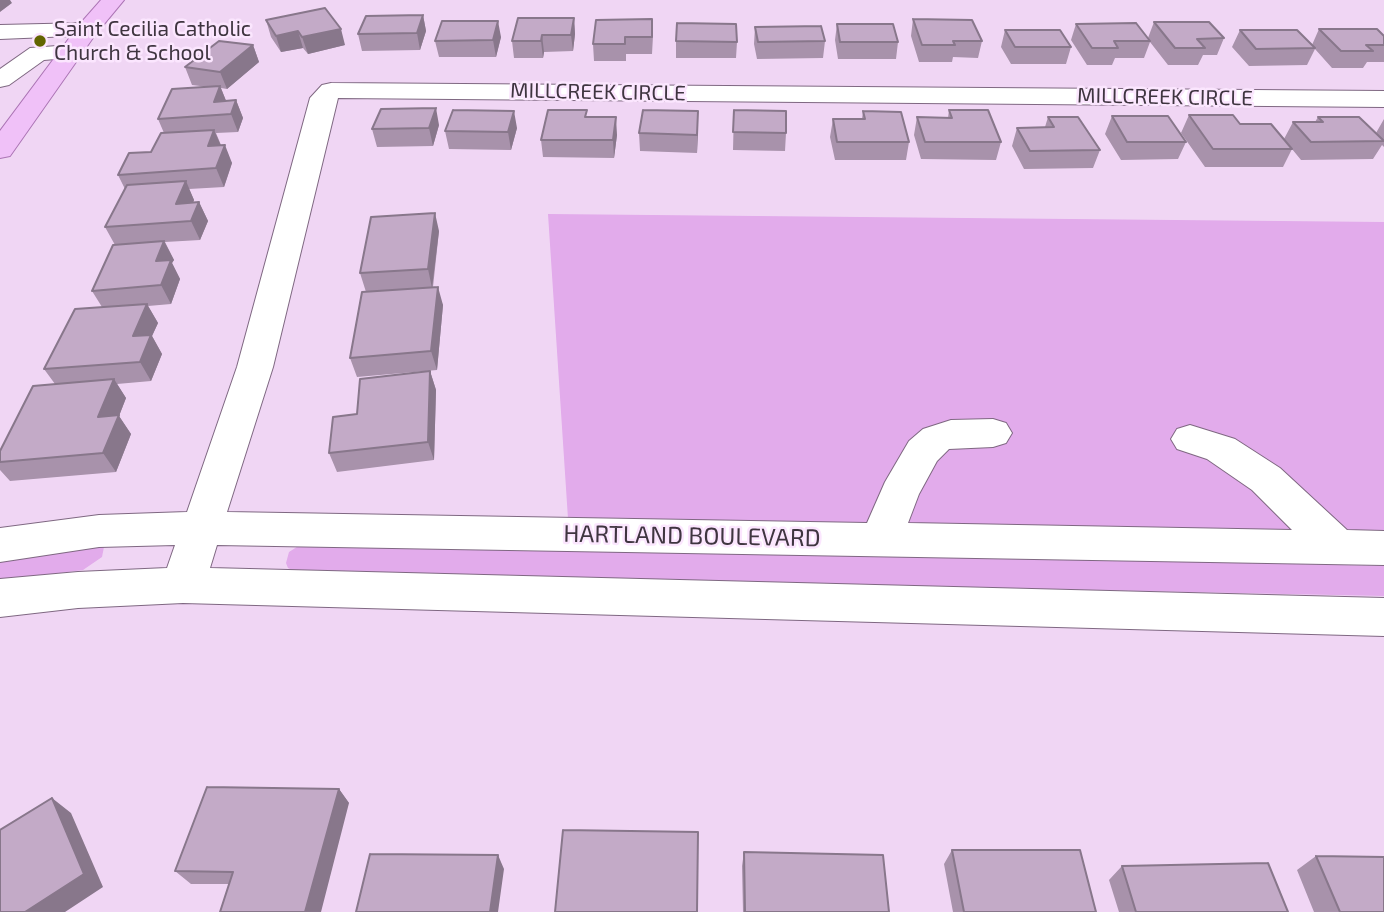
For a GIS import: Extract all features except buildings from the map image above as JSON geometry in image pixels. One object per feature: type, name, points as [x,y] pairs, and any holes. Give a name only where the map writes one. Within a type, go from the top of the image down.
[{"type":"main road","points":[[0,150],[87,30],[113,0]]},
{"type":"street","points":[[0,32],[87,30]]},
{"type":"street","points":[[0,80],[38,53],[71,52]]},
{"type":"street","name":"MILLCREEK CIRCLE","points":[[183,585],[256,367],[323,98],[331,90],[1384,99]]},
{"type":"street","points":[[881,540],[899,493],[923,451],[936,439],[951,434],[993,433]]},
{"type":"street","points":[[1190,439],[1222,449],[1266,479],[1338,548]]},
{"type":"street","name":"HARTLAND BOULEVARD","points":[[0,545],[99,531],[203,528],[1384,548]]},
{"type":"street","points":[[0,598],[78,590],[183,585],[1384,617]]},
{"type":"shaded area","points":[[548,214],[1384,222],[1384,548],[569,534]]},
{"type":"shaded area","points":[[303,543],[1384,566],[1384,596],[795,584],[288,568],[286,563],[289,552]]},
{"type":"shaded area","points":[[101,544],[104,547],[102,557],[83,570],[0,581],[0,555]]},
{"type":"place","name":"Saint Cecilia Catholic Church & School","points":[[40,41]]}]
